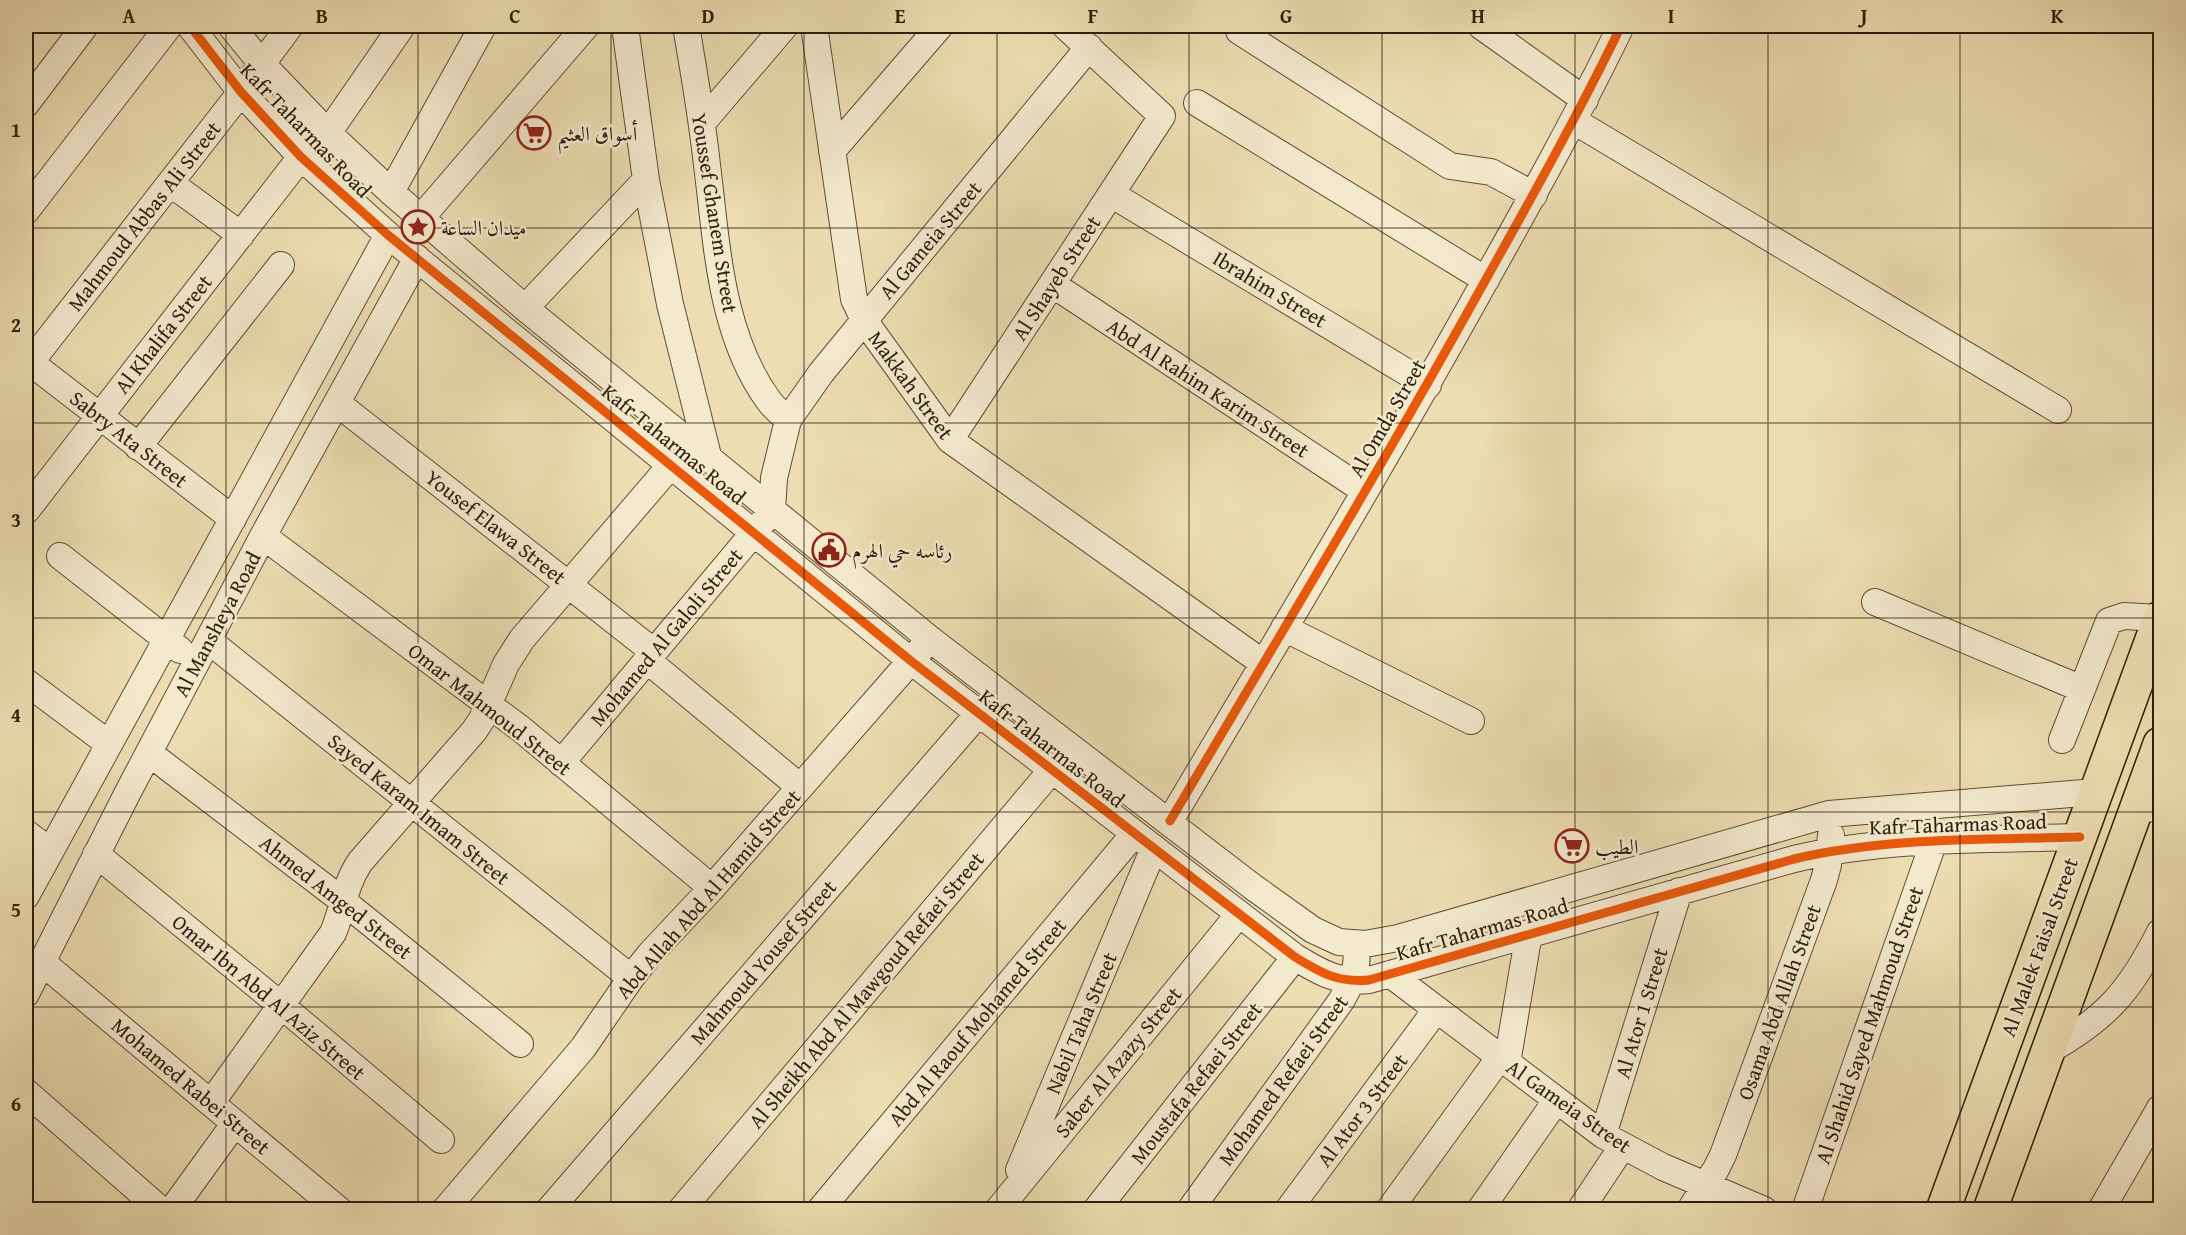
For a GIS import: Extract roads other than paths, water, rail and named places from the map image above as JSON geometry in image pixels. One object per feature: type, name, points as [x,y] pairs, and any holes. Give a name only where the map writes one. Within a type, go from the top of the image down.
[{"type":"main road","name":"Al Malek Faisal Street","points":[[1942,1209],[2160,618]]},
{"type":"main road","points":[[1990,1209],[2048,1052],[2149,808],[2160,744]]},
{"type":"street","points":[[26,104],[85,26]]},
{"type":"street","points":[[26,211],[169,26]]},
{"type":"street","name":"Kafr Taharmas Road","points":[[190,26],[241,93],[302,157],[388,235],[978,714],[1295,957],[1333,978],[1352,982],[1390,975],[1529,933],[1830,850],[1934,841],[2080,837]]},
{"type":"street","name":"Kafr Taharmas Road","points":[[231,26],[262,64],[328,133],[391,192],[525,308],[930,639],[1170,821],[1253,887],[1313,930],[1339,942],[1365,944],[1398,938],[1829,814],[2096,792]]},
{"type":"street","name":"Mahmoud Abbas Ali Street","points":[[27,363],[241,93],[290,26]]},
{"type":"street","points":[[328,133],[402,26]]},
{"type":"street","points":[[391,192],[483,26]]},
{"type":"street","points":[[421,218],[586,26]]},
{"type":"street","points":[[625,26],[646,180],[670,304],[709,460]]},
{"type":"street","name":"Youssef Ghanem Street","points":[[687,26],[718,249],[730,317],[755,379],[770,402],[788,420]]},
{"type":"street","points":[[702,123],[785,26]]},
{"type":"street","name":"Makkah Street","points":[[814,26],[854,299],[864,320],[950,440],[1263,663]]},
{"type":"street","points":[[832,151],[940,26]]},
{"type":"street","points":[[1065,26],[1089,47]]},
{"type":"street","points":[[1480,26],[1579,111],[2058,410]]},
{"type":"street","name":"Al Omda Street","points":[[1170,821],[1428,385],[1534,195],[1621,26]]},
{"type":"street","points":[[1239,31],[1450,166],[1491,172],[1534,195]]},
{"type":"street","name":"Al Shayeb Street","points":[[950,440],[1162,116],[1089,47]]},
{"type":"street","name":"Al Gameia Street","points":[[772,511],[774,478],[788,420],[821,373],[1089,47]]},
{"type":"street","points":[[1197,102],[1486,280]]},
{"type":"street","name":"Al Khalifa Street","points":[[26,511],[302,157]]},
{"type":"street","points":[[525,308],[646,180]]},
{"type":"street","points":[[170,183],[241,235]]},
{"type":"street","name":"Ibrahim Street","points":[[1111,194],[1428,385]]},
{"type":"street","name":"Al Mansheya Road","points":[[26,896],[388,235]]},
{"type":"street","name":"Al Mansheya Road","points":[[26,994],[96,854],[263,536],[417,258]]},
{"type":"street","points":[[138,447],[281,266]]},
{"type":"street","name":"Abd Al Rahim Karim Street","points":[[1052,285],[1365,491]]},
{"type":"street","name":"Sabry Ata Street","points":[[27,363],[233,519]]},
{"type":"street","name":"Yousef Elawa Street","points":[[337,403],[569,584],[800,787]]},
{"type":"street","points":[[211,1103],[333,933],[354,870],[474,731],[513,651],[671,465]]},
{"type":"street","name":"Mohamed Al Galoli Street","points":[[561,763],[772,511]]},
{"type":"street","name":"Omar Mahmoud Street","points":[[263,536],[488,705],[712,888]]},
{"type":"street","points":[[60,556],[196,663]]},
{"type":"street","points":[[1875,602],[2082,689]]},
{"type":"street","points":[[2062,740],[2110,620],[2124,616],[2160,618]]},
{"type":"street","points":[[1284,628],[1471,721]]},
{"type":"street","name":"Abd Allah Abd Al Hamid Street","points":[[451,1207],[583,1048],[631,978],[930,639]]},
{"type":"street","name":"Sayed Karam Imam Street","points":[[208,640],[631,978]]},
{"type":"street","points":[[26,682],[109,744]]},
{"type":"street","name":"Mahmoud Yousef Street","points":[[549,1209],[978,714]]},
{"type":"street","name":"Ahmed Amged Street","points":[[149,753],[343,901],[520,1044]]},
{"type":"street","name":"Al Sheikh Abd Al Mawgoud Refaei Street","points":[[681,1209],[1051,771]]},
{"type":"street","name":"Osama Abd Allah Street","points":[[1690,1209],[1723,1155],[1824,879],[1830,850],[1829,814]]},
{"type":"street","points":[[26,832],[50,851]]},
{"type":"street","name":"Abd Al Raouf Mohamed Street","points":[[820,1209],[1134,834]]},
{"type":"street","name":"Al Shahid Sayed Mahmoud Street","points":[[1805,1209],[1934,841]]},
{"type":"street","name":"Nabil Taha Street","points":[[1003,1204],[1154,848]]},
{"type":"street","name":"Omar Ibn Abd Al Aziz Street","points":[[96,854],[441,1140]]},
{"type":"street","name":"Al Ator 1 Street","points":[[1580,1209],[1612,1141],[1679,891]]},
{"type":"street","name":"Saber Al Azazy Street","points":[[1003,1204],[1239,914]]},
{"type":"street","points":[[2048,1052],[2101,1016],[2123,994],[2142,968],[2160,932]]},
{"type":"street","points":[[1389,1209],[1503,1060],[1529,933]]},
{"type":"street","name":"Mohamed Refaei Street","points":[[1190,1209],[1341,1001],[1352,982],[1357,957],[1356,944]]},
{"type":"street","name":"Moustafa Refaei Street","points":[[1096,1209],[1295,957]]},
{"type":"street","name":"Mohamed Rabei Street","points":[[43,963],[235,1123],[326,1205]]},
{"type":"street","name":"Al Gameia Street","points":[[1390,975],[1612,1141],[1763,1209]]},
{"type":"street","name":"Al Ator 3 Street","points":[[1288,1209],[1436,1010]]},
{"type":"street","points":[[26,1092],[162,1209]]},
{"type":"street","points":[[1480,1209],[1556,1101]]},
{"type":"street","points":[[2101,1209],[2160,1108]]},
{"type":"street","points":[[172,1209],[235,1123]]},
{"type":"place","name":"أسواق العثيم","points":[[534,133]]},
{"type":"place","name":"ميدان الساعة","points":[[418,227]]},
{"type":"place","name":"رئاسه حي الهرم","points":[[829,550]]},
{"type":"place","name":"الطيب","points":[[1572,846]]}]
